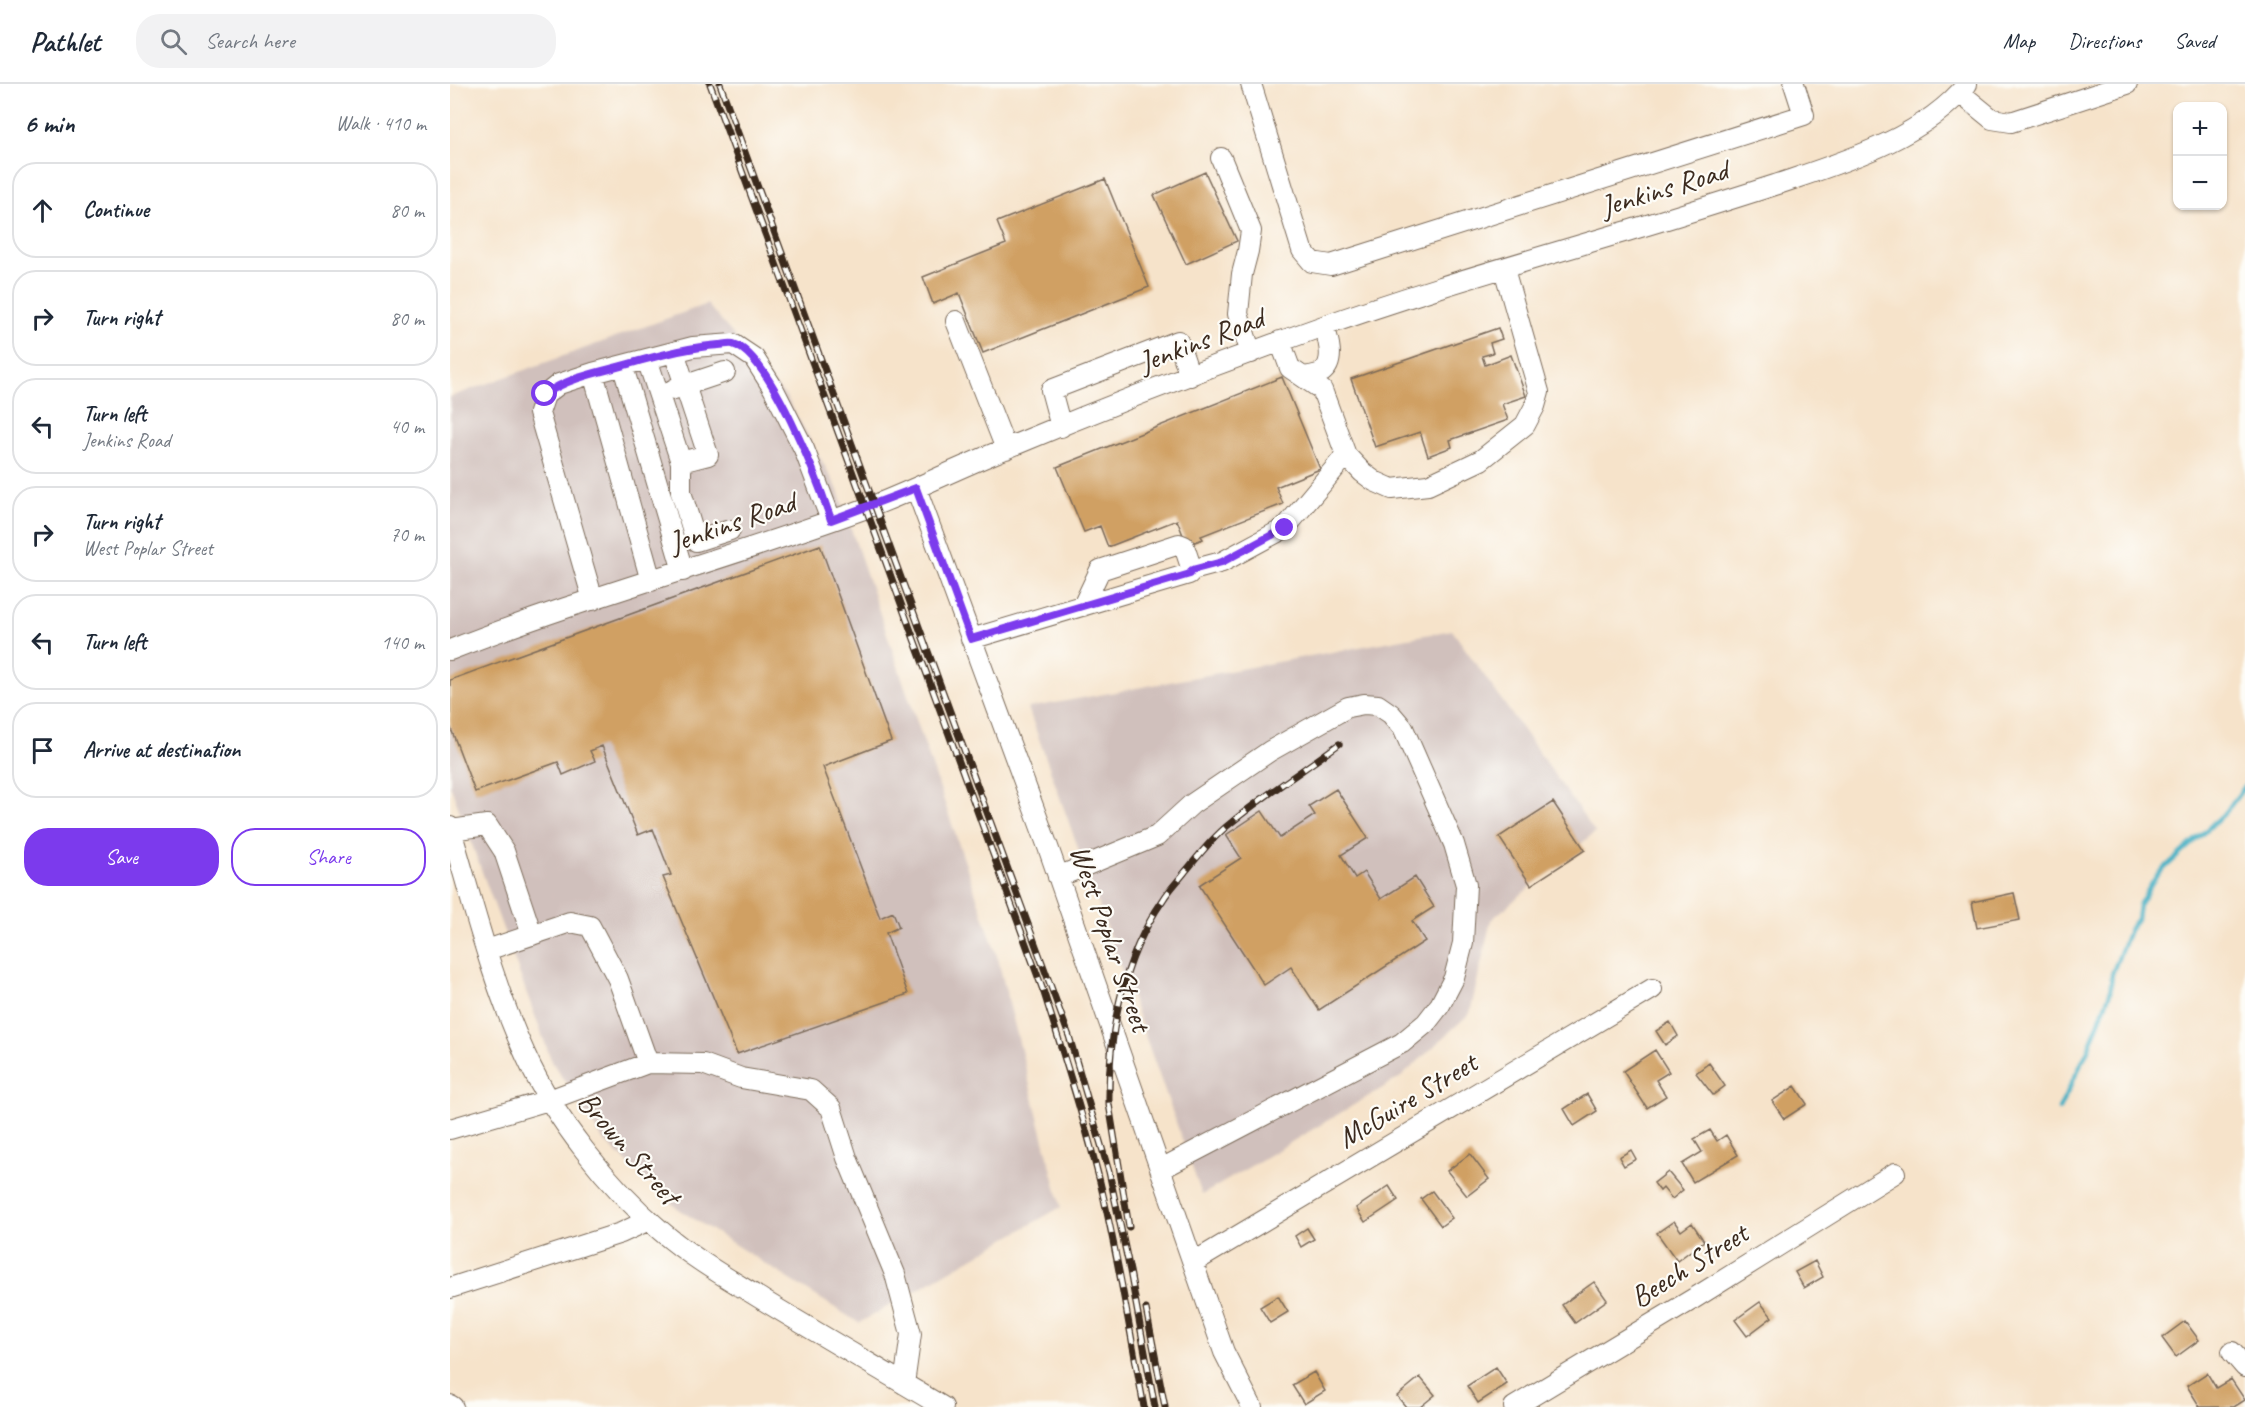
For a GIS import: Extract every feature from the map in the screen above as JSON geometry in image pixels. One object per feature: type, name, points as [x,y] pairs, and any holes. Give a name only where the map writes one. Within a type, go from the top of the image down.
[{"type":"street","points":[[1251,84],[1302,250],[1312,262],[1331,265],[1804,115],[1794,84]]},
{"type":"street","points":[[1964,89],[1992,119],[2011,122],[2127,84]]},
{"type":"street","name":"Jenkins Road","points":[[450,650],[496,632],[831,520],[916,488],[1006,449],[1190,376],[1324,326],[1837,164],[1903,135],[1964,89]]},
{"type":"street","points":[[1221,158],[1251,231],[1242,274],[1238,314],[1251,353]]},
{"type":"street","points":[[1280,342],[1290,368],[1322,390],[1346,455],[1362,472],[1374,481],[1392,489],[1428,486],[1481,460],[1525,424],[1535,406],[1539,392],[1504,268]]},
{"type":"street","points":[[956,321],[1006,449]]},
{"type":"street","points":[[1304,377],[1322,372],[1328,365],[1330,346],[1324,326]]},
{"type":"street","points":[[1061,427],[1051,390],[1061,386],[1178,340],[1190,376]]},
{"type":"street","points":[[593,600],[539,413],[545,394],[559,384],[693,347],[732,344],[754,358],[773,388],[804,449],[831,520]]},
{"type":"street","points":[[674,352],[708,455],[681,462]]},
{"type":"street","points":[[647,359],[681,462],[681,492],[696,541],[730,530]]},
{"type":"street","points":[[622,366],[683,571]]},
{"type":"street","points":[[659,394],[725,372]]},
{"type":"street","points":[[593,373],[651,581]]},
{"type":"street","points":[[971,639],[1190,574],[1192,570],[1222,562],[1285,528],[1346,455]]},
{"type":"street","name":"West Poplar Street","points":[[916,488],[1058,877],[1224,1352],[1252,1407]]},
{"type":"street","points":[[1083,606],[1100,570],[1179,544],[1184,546],[1192,570]]},
{"type":"street","points":[[1058,877],[1157,836],[1192,804],[1270,751],[1348,707],[1364,704],[1378,705],[1391,714],[1402,728],[1454,844],[1466,885],[1463,943],[1454,978],[1440,1005],[1426,1023],[1402,1043],[1161,1169]]},
{"type":"street","points":[[450,829],[487,825],[504,851],[532,935]]},
{"type":"street","name":"Brown Street","points":[[450,829],[507,1011],[526,1058],[549,1100],[602,1170],[663,1233],[718,1272],[943,1407]]},
{"type":"street","points":[[487,950],[570,922],[590,926],[618,979],[648,1063]]},
{"type":"street","name":"McGuire Street","points":[[1194,1262],[1652,989]]},
{"type":"street","points":[[450,1129],[549,1100],[648,1063],[703,1064],[741,1078],[811,1090],[831,1108],[847,1158],[894,1274],[911,1334],[904,1384]]},
{"type":"street","name":"Beech Street","points":[[1514,1407],[1693,1299],[1894,1173]]},
{"type":"street","points":[[450,1288],[621,1233],[649,1220]]},
{"type":"street","points":[[2232,1352],[2245,1367]]},
{"type":"shaded area","points":[[707,304],[787,398],[837,488],[997,956],[1061,1207],[859,1323],[678,1209],[603,1140],[552,1062],[450,785],[450,397]]},
{"type":"shaded area","points":[[1452,630],[1595,832],[1491,920],[1470,1013],[1401,1077],[1202,1195],[1028,708]]},
{"type":"building","points":[[1205,172],[1237,241],[1186,264],[1154,195]]},
{"type":"building","points":[[1105,179],[1149,287],[983,353],[959,293],[933,304],[923,277],[1006,244],[997,222]]},
{"type":"building","points":[[1498,328],[1502,339],[1490,343],[1493,353],[1482,356],[1485,365],[1511,355],[1526,396],[1502,404],[1508,420],[1450,440],[1452,447],[1428,456],[1420,432],[1375,447],[1351,379]]},
{"type":"building","points":[[1282,377],[1320,469],[1276,487],[1283,504],[1201,536],[1203,539],[1192,543],[1189,550],[1177,520],[1108,547],[1100,526],[1084,532],[1057,467]]},
{"type":"building","points":[[820,545],[891,741],[823,767],[880,918],[893,912],[899,927],[886,933],[908,994],[737,1054],[663,877],[671,875],[653,829],[638,835],[602,746],[590,751],[595,761],[563,775],[558,762],[475,792],[450,726],[450,680]]},
{"type":"building","points":[[1336,789],[1368,838],[1341,855],[1355,878],[1364,872],[1381,899],[1415,877],[1434,907],[1412,921],[1425,941],[1319,1010],[1291,967],[1264,985],[1199,885],[1241,858],[1226,835],[1262,811],[1280,838],[1315,815],[1309,806]]},
{"type":"building","points":[[1553,802],[1585,850],[1531,885],[1499,837]]},
{"type":"building","points":[[2014,893],[2020,920],[1977,928],[1972,902]]},
{"type":"building","points":[[1670,1022],[1678,1036],[1665,1045],[1656,1031]]},
{"type":"building","points":[[1655,1050],[1669,1072],[1656,1080],[1666,1096],[1647,1108],[1623,1071]]},
{"type":"building","points":[[1709,1063],[1725,1086],[1713,1095],[1696,1073]]},
{"type":"building","points":[[1795,1086],[1807,1104],[1784,1119],[1772,1101]]},
{"type":"building","points":[[1587,1094],[1597,1111],[1574,1126],[1564,1109]]},
{"type":"building","points":[[1710,1130],[1717,1141],[1726,1135],[1738,1155],[1693,1182],[1682,1164],[1702,1152],[1694,1139]]},
{"type":"building","points":[[1631,1150],[1636,1159],[1624,1166],[1619,1157]]},
{"type":"building","points":[[1470,1154],[1489,1179],[1467,1196],[1447,1171]]},
{"type":"building","points":[[1668,1172],[1683,1190],[1672,1199],[1663,1188],[1660,1191],[1654,1183]]},
{"type":"building","points":[[1389,1186],[1398,1200],[1365,1222],[1356,1208]]},
{"type":"building","points":[[1432,1191],[1452,1218],[1441,1226],[1421,1199]]},
{"type":"building","points":[[1674,1221],[1681,1231],[1692,1223],[1704,1241],[1677,1261],[1657,1233]]},
{"type":"building","points":[[1307,1228],[1314,1239],[1301,1247],[1295,1236]]},
{"type":"building","points":[[1815,1261],[1823,1277],[1804,1288],[1795,1272]]},
{"type":"building","points":[[1594,1282],[1607,1300],[1575,1323],[1562,1305]]},
{"type":"building","points":[[1278,1296],[1288,1312],[1270,1323],[1260,1307]]},
{"type":"building","points":[[1760,1302],[1772,1317],[1747,1336],[1735,1320]]},
{"type":"building","points":[[2185,1321],[2199,1340],[2176,1357],[2162,1338]]},
{"type":"building","points":[[1496,1367],[1507,1384],[1478,1403],[1467,1386]]},
{"type":"building","points":[[1314,1372],[1325,1391],[1304,1404],[1292,1385]]},
{"type":"building","points":[[2207,1373],[2216,1388],[2231,1379],[2245,1400],[2234,1407],[2200,1407],[2187,1386]]},
{"type":"building","points":[[1420,1377],[1435,1395],[1420,1407],[1406,1407],[1397,1396]]},
{"type":"waterway","points":[[2059,1109],[2088,1050],[2110,993],[2112,974],[2130,928],[2137,919],[2139,905],[2157,875],[2226,812],[2245,786]]},
{"type":"railway","points":[[710,84],[1044,993],[1081,1111],[1100,1182],[1144,1407]]},
{"type":"railway","points":[[720,84],[1069,1036],[1109,1172],[1155,1407]]},
{"type":"railway","points":[[1129,1227],[1109,1104],[1109,1078],[1120,998],[1137,947],[1168,893],[1219,833],[1339,744]]},
{"type":"railway","points":[[1146,1309],[1165,1407]]},
{"type":"route","points":[[545,394],[559,384],[593,373],[693,347],[732,344],[754,358],[773,388],[804,449],[831,520],[916,488],[971,639],[1190,574],[1192,570],[1222,562],[1285,528]]}]
